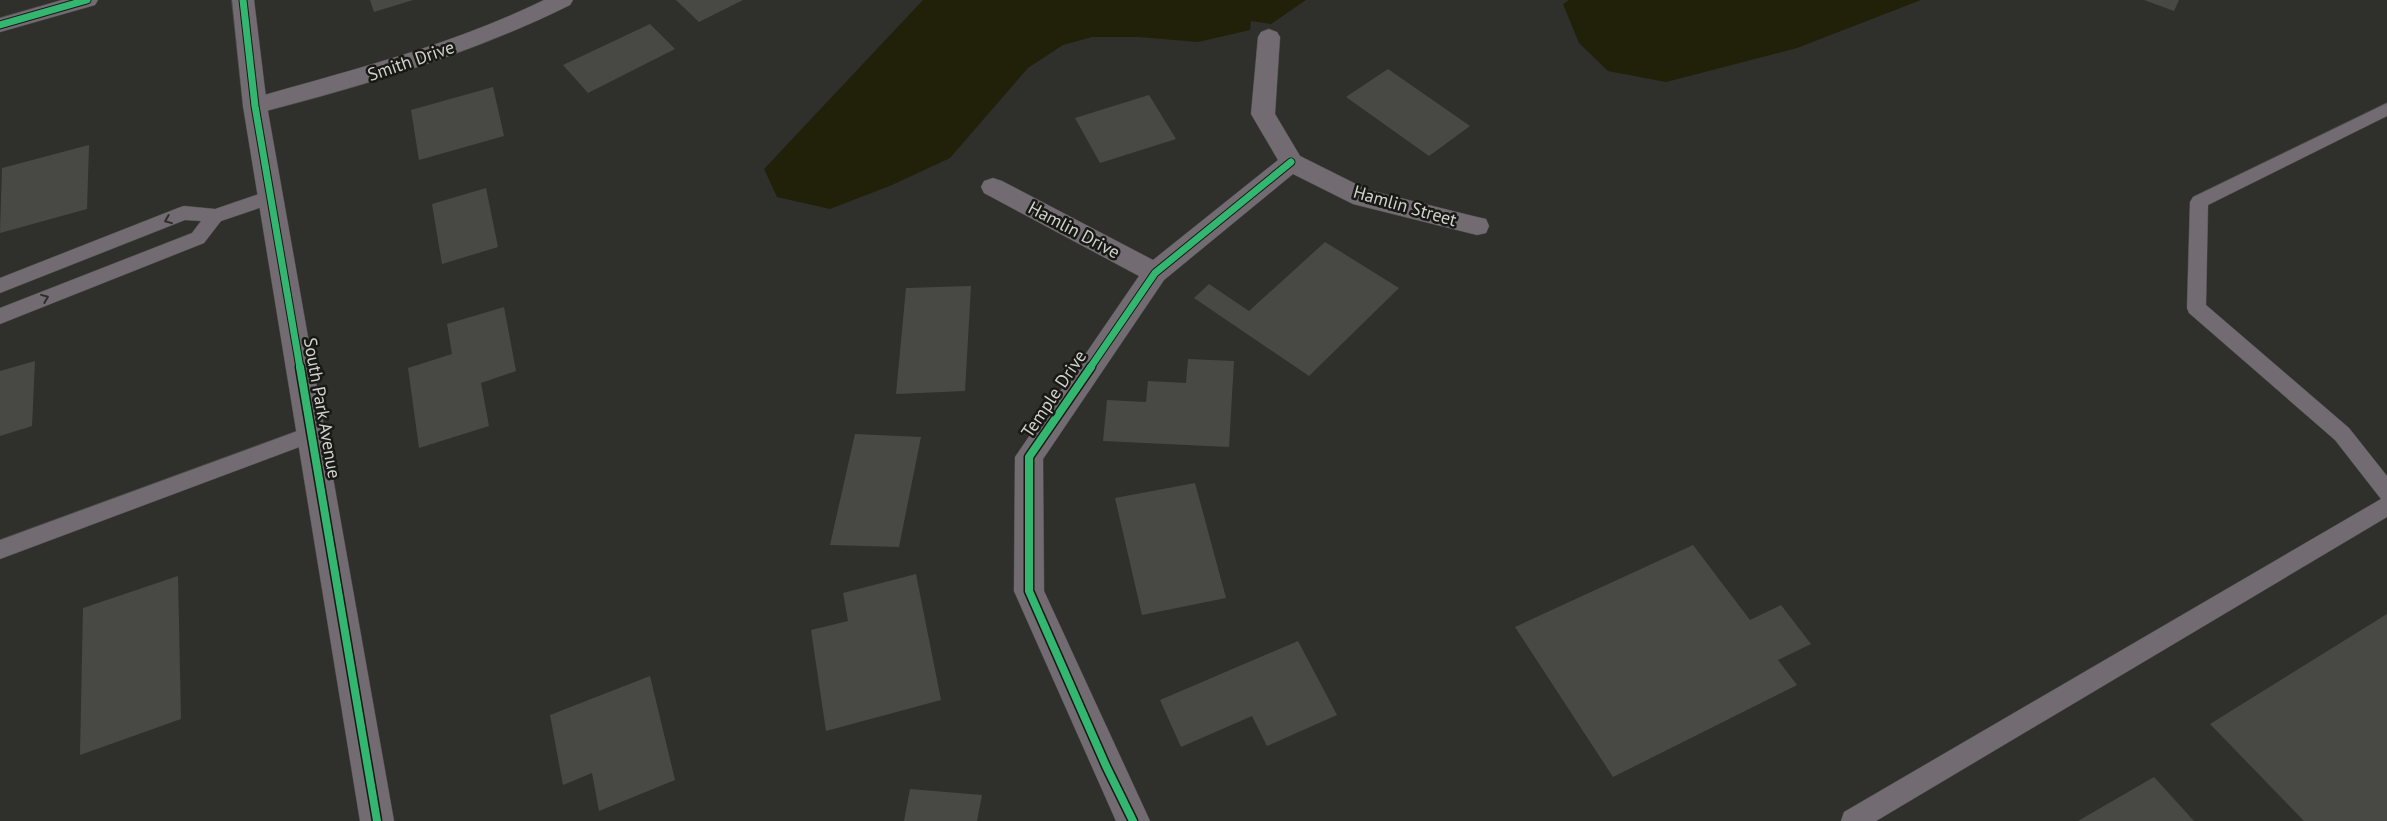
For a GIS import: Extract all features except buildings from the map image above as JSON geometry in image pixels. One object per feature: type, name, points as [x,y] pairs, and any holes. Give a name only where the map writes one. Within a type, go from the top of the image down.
[{"type":"street","points":[[0,25],[87,0]]},
{"type":"street","name":"South Park Avenue","points":[[242,0],[255,106],[377,821]]},
{"type":"street","name":"Smith Drive","points":[[255,106],[340,84],[434,56],[562,0]]},
{"type":"street","points":[[1269,37],[1263,114],[1291,162]]},
{"type":"street","name":"Hamlin Street","points":[[1291,162],[1362,198],[1477,226]]},
{"type":"street","name":"Temple Drive","points":[[1133,821],[1106,766],[1029,591],[1029,457],[1155,273],[1291,162]]},
{"type":"street","name":"Hamlin Drive","points":[[993,187],[1155,273]]},
{"type":"lane","points":[[2387,109],[2199,202],[2196,308],[2342,434],[2387,492]]},
{"type":"lane","points":[[0,286],[184,213],[215,216],[271,197]]},
{"type":"lane","points":[[0,316],[198,238],[215,216]]},
{"type":"lane","points":[[0,550],[311,434]]},
{"type":"lane","points":[[1853,821],[2387,506]]},
{"type":"shaded area","points":[[923,0],[1306,0],[1271,24],[1251,21],[1250,30],[1198,42],[1139,37],[1092,37],[1063,45],[1028,68],[950,158],[892,185],[830,209],[777,197],[764,169]]},
{"type":"shaded area","points":[[1569,0],[1921,0],[1797,48],[1666,82],[1608,71],[1579,43],[1563,4]]},
{"type":"cycle path","points":[[0,25],[87,0]]},
{"type":"cycle path","points":[[243,0],[255,106],[377,821]]},
{"type":"cycle path","points":[[1133,821],[1106,766],[1029,591],[1029,457],[1155,273],[1291,162]]}]
